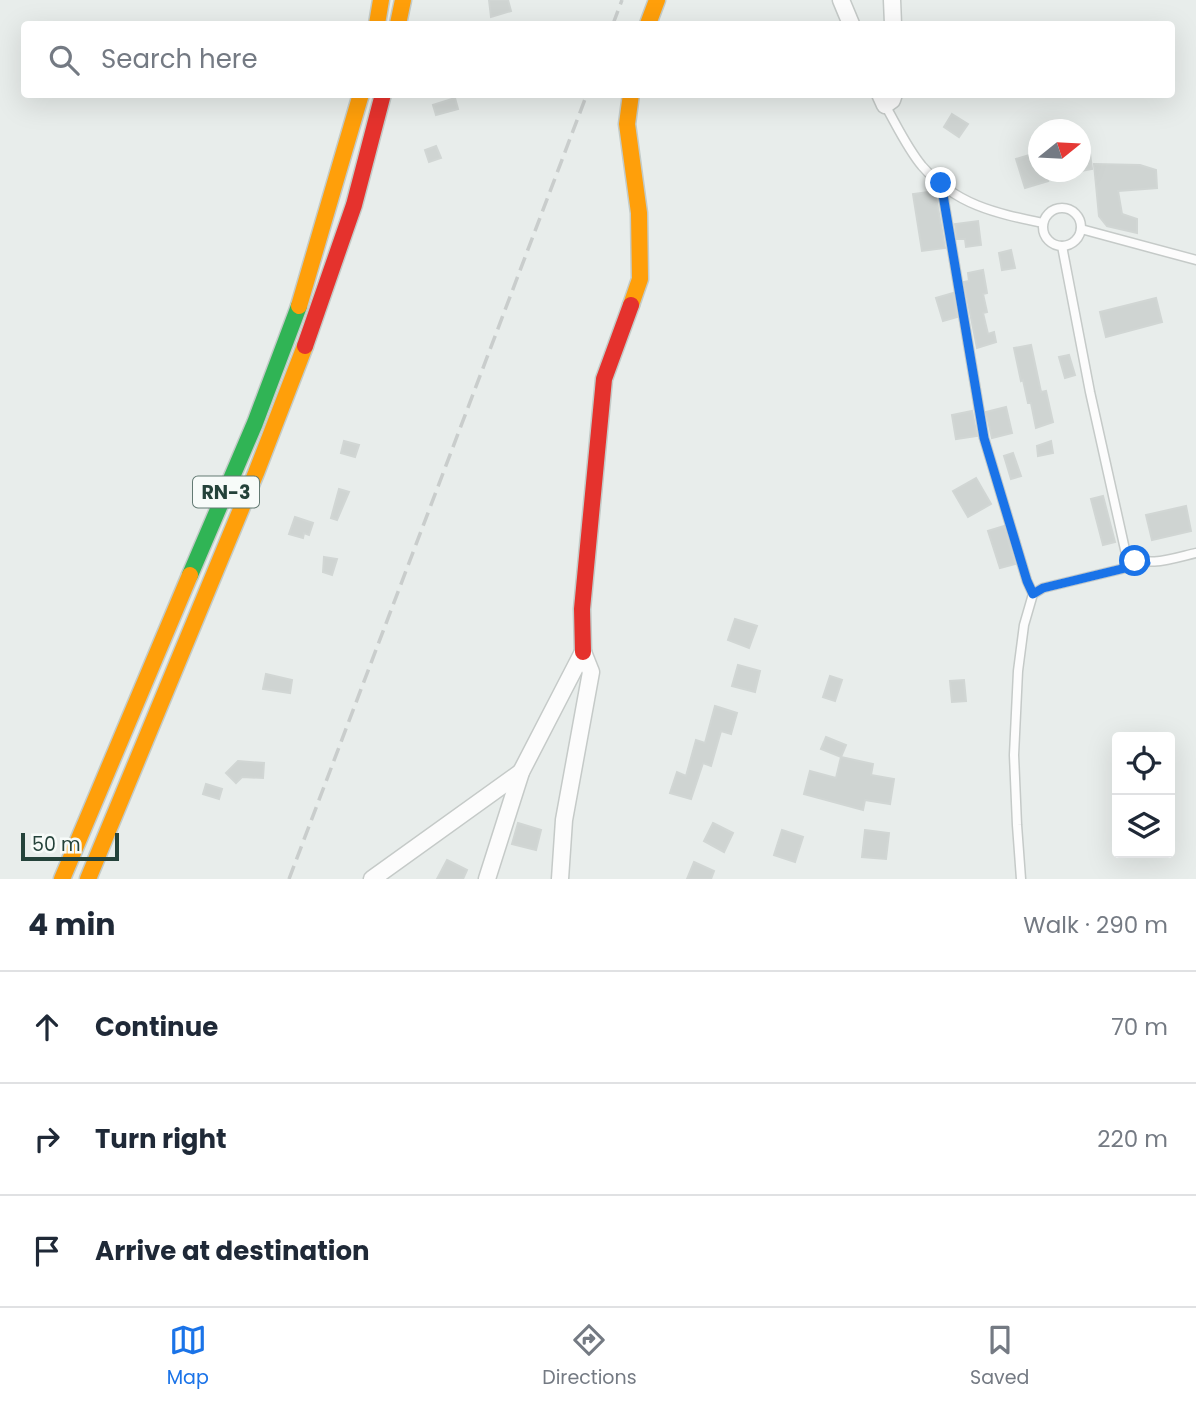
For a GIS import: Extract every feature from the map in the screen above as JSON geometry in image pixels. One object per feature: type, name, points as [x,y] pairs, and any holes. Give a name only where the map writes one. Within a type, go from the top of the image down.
[{"type":"main road","points":[[378,21],[382,0]]},
{"type":"main road","points":[[399,21],[403,0]]},
{"type":"main road","points":[[649,21],[657,0]]},
{"type":"main road","name":"RN-3","points":[[62,879],[255,423],[305,289],[360,98]]},
{"type":"main road","name":"RN-3","points":[[88,879],[267,444],[327,289],[371,148],[382,98]]},
{"type":"main road","points":[[583,652],[582,609],[604,379],[640,279],[639,213],[627,124],[630,98]]},
{"type":"street","points":[[841,0],[850,21]]},
{"type":"street","points":[[892,0],[893,21]]},
{"type":"street","points":[[486,879],[521,772],[583,652]]},
{"type":"street","points":[[560,879],[564,820],[591,672],[583,652]]},
{"type":"street","points":[[372,879],[521,772]]},
{"type":"lane","points":[[886,98],[921,165],[953,193],[986,211],[1043,223]]},
{"type":"lane","points":[[941,183],[984,438],[1033,594],[1024,625],[1014,755],[1021,879]]},
{"type":"lane","points":[[1065,208],[1074,212],[1080,220],[1081,229],[1078,238],[1071,244],[1062,246],[1047,239],[1043,223],[1048,214],[1065,208]]},
{"type":"lane","points":[[1081,229],[1196,260]]},
{"type":"lane","points":[[1062,246],[1090,392],[1126,554],[1135,561],[1146,563]]},
{"type":"lane","points":[[1033,594],[1043,588],[1196,553]]},
{"type":"building","points":[[489,0],[508,0],[511,11],[491,17]]},
{"type":"building","points":[[455,98],[458,109],[436,115],[433,105]]},
{"type":"building","points":[[952,114],[968,124],[959,137],[944,127]]},
{"type":"building","points":[[436,146],[441,158],[429,162],[425,150]]},
{"type":"building","points":[[1028,155],[1028,182],[1045,182],[1025,188],[1016,159]]},
{"type":"building","points":[[1094,164],[1140,165],[1156,170],[1157,188],[1118,191],[1122,214],[1137,219],[1137,233],[1107,226],[1099,216]]},
{"type":"building","points":[[935,191],[945,248],[922,251],[913,194]]},
{"type":"building","points":[[978,221],[981,245],[966,247],[965,239],[957,239],[955,224]]},
{"type":"building","points":[[1011,250],[1015,268],[1002,270],[999,253]]},
{"type":"building","points":[[983,270],[987,293],[983,294],[987,312],[983,313],[988,334],[994,332],[996,342],[977,348],[964,282],[969,281],[968,273]]},
{"type":"building","points":[[953,293],[957,317],[943,321],[936,298]]},
{"type":"building","points":[[1156,298],[1162,322],[1106,337],[1100,312]]},
{"type":"building","points":[[1031,345],[1041,392],[1046,391],[1053,422],[1036,428],[1014,348]]},
{"type":"building","points":[[1069,355],[1075,375],[1065,378],[1059,357]]},
{"type":"building","points":[[1006,407],[1012,433],[992,438],[986,412]]},
{"type":"building","points":[[972,411],[977,436],[956,439],[952,415]]},
{"type":"building","points":[[344,441],[359,445],[355,457],[341,453]]},
{"type":"building","points":[[1051,441],[1053,453],[1038,456],[1037,446]]},
{"type":"building","points":[[1013,453],[1021,476],[1011,479],[1004,456]]},
{"type":"building","points":[[976,478],[991,504],[968,517],[953,491]]},
{"type":"building","points":[[339,489],[349,492],[337,520],[331,518]]},
{"type":"building","points":[[1103,496],[1115,542],[1103,545],[1091,499]]},
{"type":"building","points":[[1186,506],[1191,531],[1152,540],[1146,515]]},
{"type":"building","points":[[295,517],[313,523],[309,535],[304,533],[303,538],[289,534]]},
{"type":"building","points":[[1004,526],[1015,564],[1000,568],[988,531]]},
{"type":"building","points":[[324,557],[337,559],[332,575],[323,572]]},
{"type":"building","points":[[735,619],[757,626],[749,648],[728,640]]},
{"type":"building","points":[[738,665],[760,671],[755,692],[732,686]]},
{"type":"building","points":[[266,674],[292,680],[290,693],[263,689]]},
{"type":"building","points":[[830,676],[842,680],[835,701],[823,697]]},
{"type":"building","points":[[964,680],[966,701],[952,702],[950,681]]},
{"type":"building","points":[[715,706],[737,713],[731,734],[721,731],[711,766],[703,763],[691,799],[670,793],[677,772],[686,776],[696,740],[705,743]]},
{"type":"building","points":[[826,737],[846,745],[841,757],[821,749]]},
{"type":"building","points":[[841,757],[873,764],[871,775],[894,779],[890,804],[865,800],[863,810],[804,794],[810,771],[836,778]]},
{"type":"building","points":[[238,761],[264,763],[263,778],[242,777],[236,783],[226,773]]},
{"type":"building","points":[[206,784],[222,789],[219,799],[203,794]]},
{"type":"building","points":[[518,823],[541,830],[536,850],[512,844]]},
{"type":"building","points":[[713,823],[733,833],[724,852],[704,841]]},
{"type":"building","points":[[782,830],[803,837],[795,862],[774,855]]},
{"type":"building","points":[[865,830],[889,833],[886,859],[862,857]]},
{"type":"building","points":[[447,860],[467,870],[463,879],[437,879]]},
{"type":"building","points":[[694,862],[714,871],[711,879],[687,879]]},
{"type":"railway","points":[[614,21],[622,0]]},
{"type":"railway","points":[[289,879],[585,98]]},
{"type":"traffic: fast","points":[[190,575],[255,423],[299,306]]},
{"type":"traffic: slow","points":[[378,21],[381,0]]},
{"type":"traffic: slow","points":[[399,21],[403,0]]},
{"type":"traffic: slow","points":[[649,21],[657,0]]},
{"type":"traffic: slow","points":[[299,306],[360,98]]},
{"type":"traffic: slow","points":[[630,98],[627,124],[639,213],[640,279],[631,305]]},
{"type":"traffic: slow","points":[[88,879],[256,473],[305,346]]},
{"type":"traffic: slow","points":[[62,879],[190,575]]},
{"type":"traffic: jam","points":[[305,346],[354,205],[382,98]]},
{"type":"traffic: jam","points":[[583,652],[582,609],[604,379],[631,305]]},
{"type":"route","points":[[941,183],[984,438],[1033,594],[1043,588],[1146,563],[1135,561]]}]
